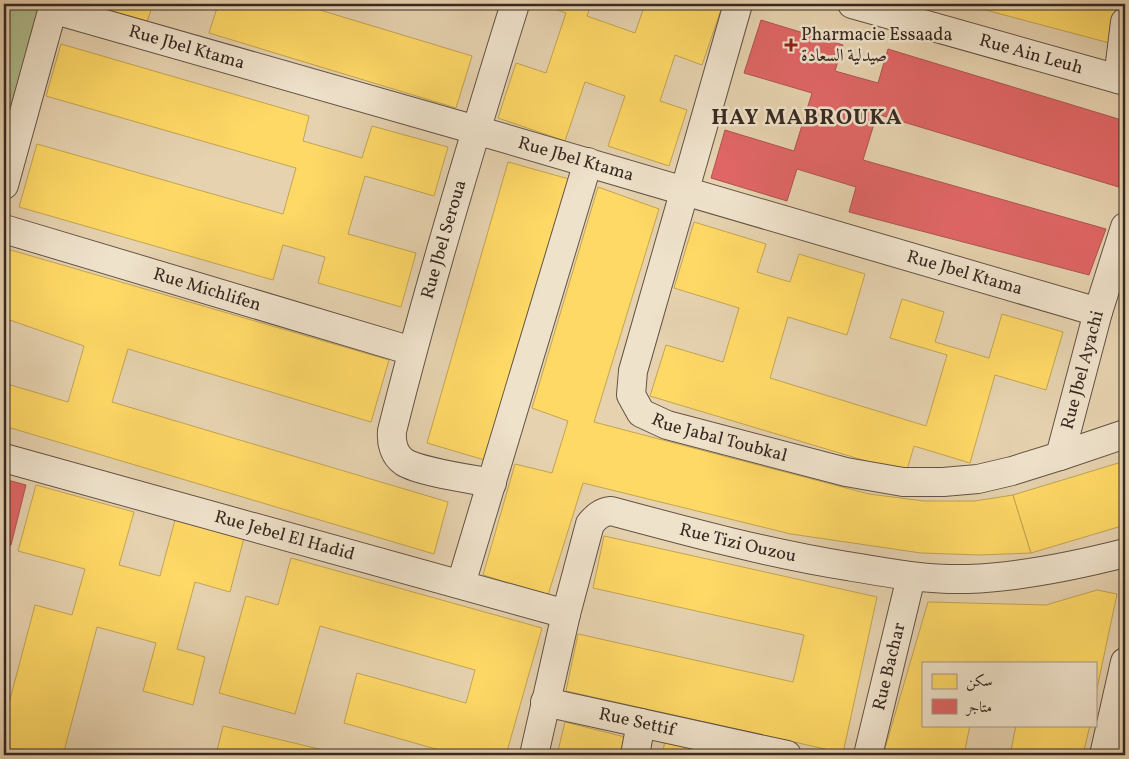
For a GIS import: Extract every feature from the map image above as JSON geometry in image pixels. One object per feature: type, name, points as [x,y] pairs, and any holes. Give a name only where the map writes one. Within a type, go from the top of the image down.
[{"type":"street","name":"Rue Jbel Seroua","points":[[492,483],[417,468],[404,462],[396,453],[391,441],[412,350],[515,4]]},
{"type":"street","name":"Rue Jabal Toubkal","points":[[738,4],[633,370],[631,395],[641,413],[667,425],[846,472],[903,482],[943,482],[978,479],[1060,456],[1125,434]]},
{"type":"street","name":"Rue Ain Leuh","points":[[852,4],[1122,80]]},
{"type":"street","name":"Rue Jbel Ktama","points":[[53,6],[1098,312]]},
{"type":"street","points":[[4,184],[53,6]]},
{"type":"street","points":[[1122,80],[1125,22]]},
{"type":"street","points":[[460,584],[588,162]]},
{"type":"street","name":"Rue Jbel Ayachi","points":[[1060,456],[1098,312],[1125,228]]},
{"type":"street","name":"Rue Michlifen","points":[[4,229],[412,350]]},
{"type":"street","name":"Rue Jebel El Hadid","points":[[4,458],[566,614]]},
{"type":"street","name":"Rue Tizi Ouzou","points":[[534,755],[566,614],[590,524],[597,516],[605,512],[611,511],[809,560],[911,577],[968,579],[1006,576],[1073,566],[1125,553]]},
{"type":"street","name":"Rue Bachar","points":[[868,755],[911,577]]},
{"type":"street","points":[[1104,755],[1125,662]]},
{"type":"street","name":"Rue Settif","points":[[545,702],[787,755]]},
{"type":"street","points":[[635,755],[641,723]]},
{"type":"green space","points":[[4,4],[40,4],[4,138]]},
{"type":"building: سكن","points":[[88,4],[153,4],[147,22]]},
{"type":"building: سكن","points":[[204,4],[300,4],[472,56],[456,108],[209,33],[217,8]]},
{"type":"building: سكن","points":[[540,4],[591,4],[587,16],[635,33],[645,4],[723,4],[702,65],[675,55],[660,101],[687,110],[669,166],[608,146],[625,96],[585,82],[565,141],[498,118],[516,63],[546,73],[566,13]]},
{"type":"building: سكن","points":[[963,4],[1121,4],[1117,45]]},
{"type":"building: سكن","points":[[61,44],[309,116],[303,141],[362,158],[372,126],[448,147],[434,196],[365,176],[348,234],[416,253],[401,307],[318,283],[325,257],[283,245],[273,280],[19,207],[37,144],[283,214],[296,168],[46,96]]},
{"type":"building: سكن","points":[[508,162],[569,179],[488,461],[427,443]]},
{"type":"building: سكن","points":[[598,187],[659,209],[594,422],[869,494],[924,501],[975,501],[1013,495],[1031,553],[979,555],[921,553],[791,534],[583,483],[548,595],[483,575],[515,464],[552,473],[568,421],[532,408]]},
{"type":"building: سكن","points":[[694,222],[766,244],[757,272],[790,282],[799,254],[865,274],[847,335],[788,317],[770,378],[926,426],[947,355],[890,338],[902,299],[944,312],[935,342],[989,358],[1002,314],[1063,332],[1046,390],[995,375],[970,463],[914,446],[906,473],[650,396],[666,345],[723,362],[739,308],[674,288]]},
{"type":"building: سكن","points":[[4,248],[389,360],[371,422],[128,349],[112,402],[448,502],[434,554],[4,426],[4,383],[68,402],[84,346],[4,318]]},
{"type":"building: سكن","points":[[1125,336],[1125,358],[1119,356]]},
{"type":"building: سكن","points":[[1125,461],[1125,525],[1031,553],[1013,495]]},
{"type":"building: سكن","points":[[36,485],[134,512],[119,565],[160,576],[175,520],[244,538],[230,592],[195,582],[177,649],[205,657],[193,705],[143,691],[156,643],[97,627],[63,755],[4,755],[4,722],[35,605],[72,615],[85,569],[18,551]]},
{"type":"building: سكن","points":[[604,536],[877,597],[843,753],[566,691],[578,634],[793,682],[804,635],[593,588]]},
{"type":"building: سكن","points":[[291,558],[542,628],[506,755],[457,755],[344,723],[357,673],[466,703],[475,670],[320,626],[295,714],[219,693],[246,596],[278,605]]},
{"type":"building: سكن","points":[[1097,590],[1117,594],[1096,693],[1096,662],[922,662],[922,726],[970,726],[964,755],[883,755],[928,602],[1046,605]]},
{"type":"building: سكن","points":[[1125,702],[1125,755],[1114,755]]},
{"type":"building: سكن","points":[[565,722],[625,737],[620,755],[557,755]]},
{"type":"building: سكن","points":[[223,726],[344,755],[216,755]]},
{"type":"building: سكن","points":[[1016,726],[1090,726],[1083,755],[1010,755]]},
{"type":"building: سكن","points":[[665,741],[726,755],[662,755]]},
{"type":"building: متاجر","points":[[761,20],[843,45],[835,71],[878,83],[888,49],[1125,121],[1125,177],[1122,188],[877,114],[863,160],[1106,229],[1089,275],[849,212],[856,187],[797,169],[787,201],[711,178],[725,130],[794,151],[812,93],[744,73]]},
{"type":"building: متاجر","points":[[4,479],[26,485],[11,545],[4,543]]},
{"type":"place","name":"Pharmacie Essaada صيدلية السعادة","points":[[791,45]]},
{"type":"district","name":"HAY MABROUKA","points":[[807,118]]}]
